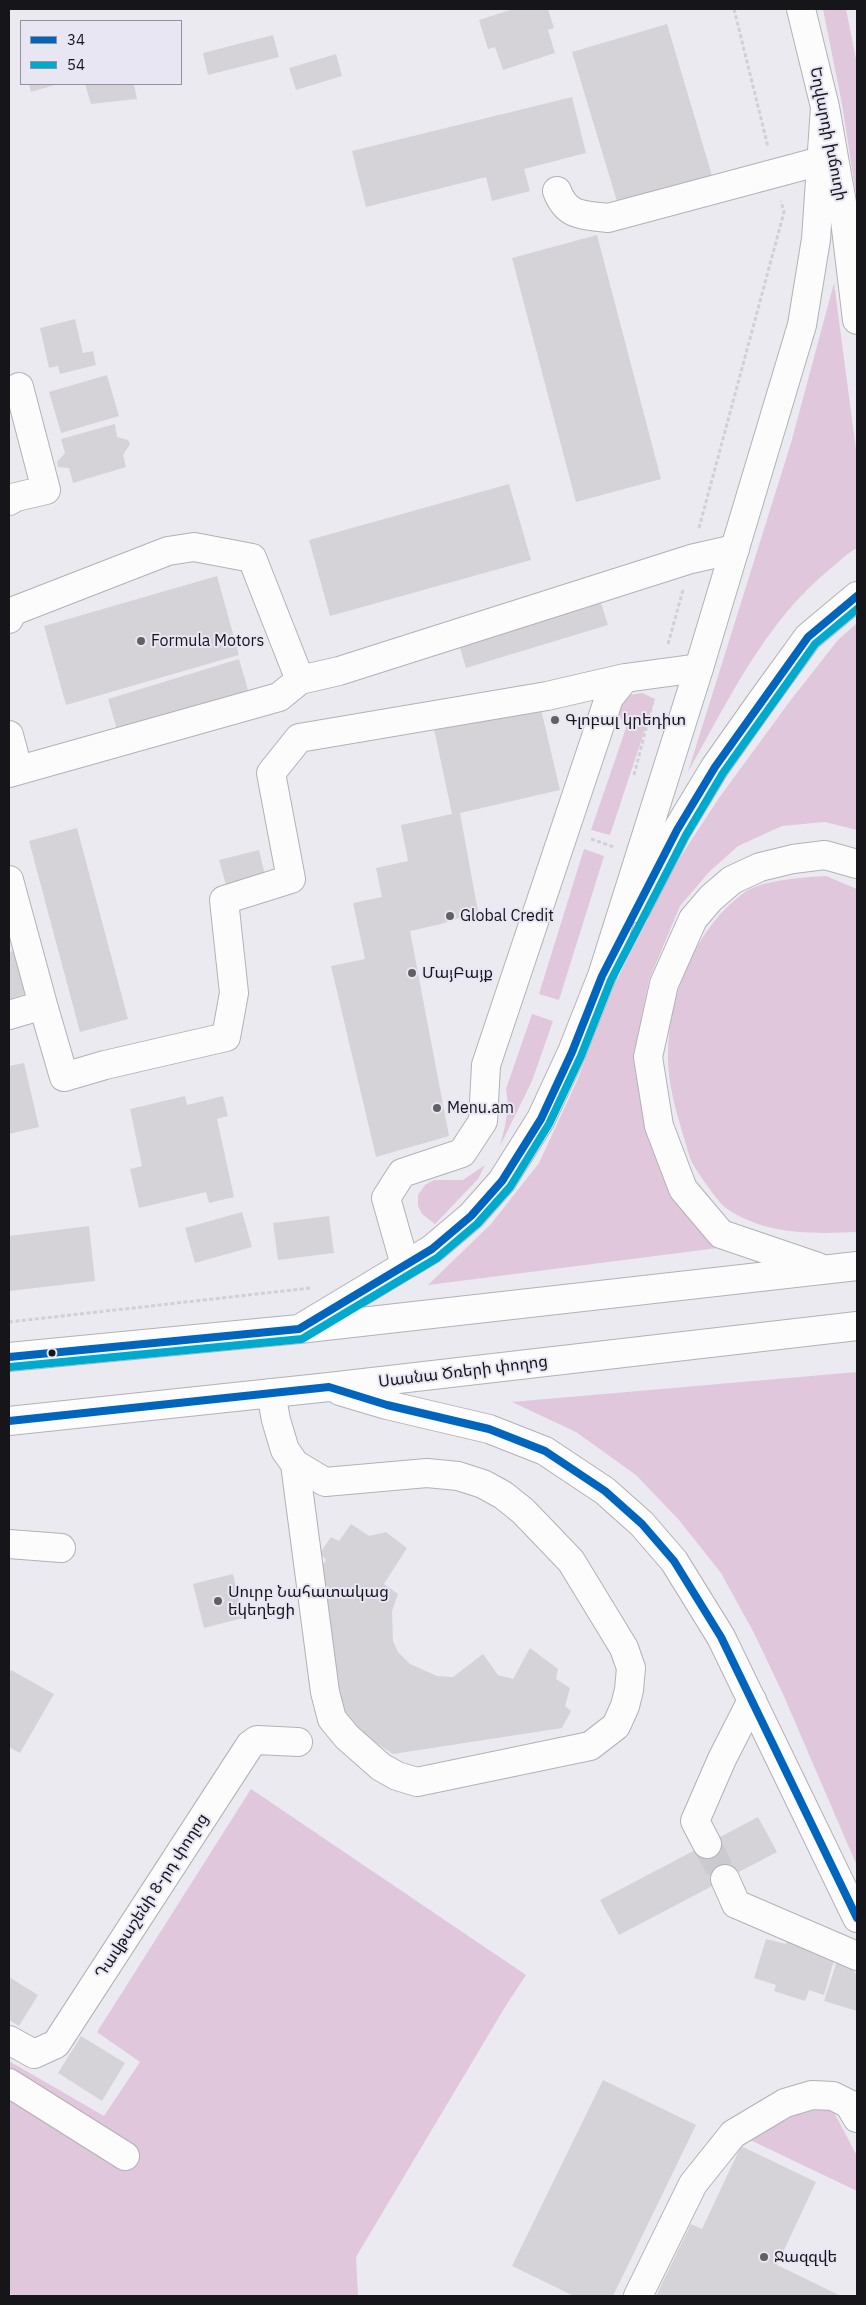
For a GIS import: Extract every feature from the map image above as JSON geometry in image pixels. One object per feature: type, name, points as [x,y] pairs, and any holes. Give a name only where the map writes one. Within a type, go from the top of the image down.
[{"type":"main road","name":"Եղվարդի խճուղի","points":[[801,9],[825,107],[845,220],[857,320]]},
{"type":"main road","points":[[299,1329],[432,1249],[471,1216],[502,1181],[541,1119],[572,1052],[602,976],[699,668],[802,325],[816,239],[825,107]]},
{"type":"main road","points":[[557,191],[562,205],[580,215],[608,218],[821,161]]},
{"type":"main road","points":[[9,501],[16,497],[46,490],[19,387]]},
{"type":"main road","points":[[9,620],[11,612],[168,551],[194,547],[252,558],[300,680]]},
{"type":"main road","points":[[9,735],[13,771],[279,697],[300,680],[339,671],[691,559],[735,549]]},
{"type":"main road","points":[[602,976],[677,830],[715,767],[808,637],[857,596]]},
{"type":"main road","points":[[9,880],[64,1077],[105,1065],[226,1037],[234,993],[224,900],[291,879],[271,773],[300,738],[547,696],[625,678],[699,668]]},
{"type":"main road","points":[[404,1266],[386,1198],[402,1173],[462,1152],[484,1121],[486,1065],[602,717],[609,698],[625,678]]},
{"type":"main road","points":[[824,1269],[721,1234],[683,1190],[659,1126],[648,1057],[664,984],[693,919],[711,898],[732,880],[760,867],[793,858],[825,854],[857,864]]},
{"type":"main road","points":[[9,1016],[43,1005]]},
{"type":"main road","points":[[9,1357],[299,1329],[857,1266]]},
{"type":"main road","name":"Սասնա Ծռերի փողոց","points":[[9,1421],[329,1387],[857,1326]]},
{"type":"main road","points":[[329,1387],[387,1405],[489,1429],[545,1451],[605,1491],[642,1524],[674,1561],[722,1637],[857,1918]]},
{"type":"main road","points":[[271,1393],[285,1450],[295,1464],[325,1482],[427,1472],[458,1476],[483,1484],[523,1511],[571,1562],[624,1648],[631,1668],[630,1690],[616,1726],[590,1746],[417,1782],[397,1776],[366,1755],[332,1719],[325,1692],[295,1464]]},
{"type":"main road","points":[[9,1544],[61,1548]]},
{"type":"main road","points":[[707,1844],[695,1821],[722,1758],[752,1700]]},
{"type":"main road","name":"Դավթաշենի 8-րդ փողոց","points":[[9,2040],[34,2054],[56,2044],[250,1745],[257,1740],[298,1742]]},
{"type":"main road","points":[[725,1880],[736,1904],[857,1956]]},
{"type":"main road","points":[[9,2083],[125,2156]]},
{"type":"main road","points":[[638,2296],[693,2184],[732,2134],[785,2102],[812,2095],[834,2096],[849,2104],[857,2118]]},
{"type":"path","points":[[587,838],[614,847]]},
{"type":"shaded area","points":[[823,9],[846,9],[857,64],[857,201],[842,104]]},
{"type":"shaded area","points":[[834,283],[857,457],[857,548],[807,590],[767,638],[733,691],[688,772],[791,443]]},
{"type":"shaded area","points":[[857,623],[857,830],[825,822],[782,826],[738,846],[709,872],[680,906],[649,980],[636,1044],[645,1120],[672,1182],[718,1248],[428,1285],[491,1224],[539,1163],[576,1083],[616,982],[642,924],[679,859],[719,798],[790,701],[838,640]]},
{"type":"shaded area","points":[[642,693],[655,699],[610,835],[591,830],[626,728],[619,715],[621,703],[629,695]]},
{"type":"shaded area","points":[[584,849],[604,856],[559,1000],[539,994]]},
{"type":"shaded area","points":[[826,876],[857,889],[857,1232],[789,1231],[756,1223],[726,1208],[709,1188],[691,1160],[675,1107],[668,1064],[670,1031],[680,985],[699,943],[712,924],[745,892],[753,888],[784,880]]},
{"type":"shaded area","points":[[532,1014],[553,1021],[532,1081],[500,1146],[507,1111],[506,1089]]},
{"type":"shaded area","points":[[485,1165],[478,1179],[435,1224],[422,1214],[418,1206],[418,1195],[425,1185],[434,1180],[463,1180]]},
{"type":"shaded area","points":[[857,1372],[857,1866],[783,1694],[754,1633],[721,1573],[679,1520],[636,1475],[576,1432],[512,1402]]},
{"type":"shaded area","points":[[251,1789],[526,1975],[356,2257],[358,2296],[14,2296],[9,2293],[9,2061],[104,2116],[140,2062],[97,2032]]},
{"type":"shaded area","points":[[815,2105],[831,2109],[857,2156],[857,2191],[748,2139]]},
{"type":"building","points":[[513,9],[548,9],[554,28],[548,30],[555,53],[503,70],[495,47],[488,49],[479,20]]},
{"type":"building","points":[[667,24],[713,179],[619,208],[572,52]]},
{"type":"building","points":[[273,35],[279,57],[208,75],[203,53]]},
{"type":"building","points":[[336,54],[342,76],[296,90],[289,68]]},
{"type":"building","points":[[29,85],[55,85],[31,92]]},
{"type":"building","points":[[85,85],[134,85],[137,99],[91,104]]},
{"type":"building","points":[[572,97],[586,153],[524,169],[530,191],[492,201],[486,177],[366,207],[352,151]]},
{"type":"building","points":[[597,235],[661,479],[576,502],[512,258]]},
{"type":"building","points":[[75,319],[83,353],[93,351],[96,365],[60,374],[58,366],[49,368],[40,328]]},
{"type":"building","points":[[107,375],[119,416],[61,433],[49,392]]},
{"type":"building","points":[[115,424],[117,437],[128,440],[130,444],[123,455],[126,467],[73,483],[69,468],[58,467],[57,462],[65,453],[61,439]]},
{"type":"building","points":[[509,484],[531,560],[330,616],[309,540]]},
{"type":"building","name":"Formula Motors","points":[[217,576],[239,655],[66,705],[44,626]]},
{"type":"building","points":[[599,597],[608,625],[466,668],[458,641]]},
{"type":"building","points":[[239,659],[250,697],[119,736],[108,699]]},
{"type":"building","points":[[540,705],[560,790],[460,813],[478,912],[441,924],[410,931],[449,1136],[376,1157],[331,966],[365,959],[353,903],[382,897],[376,868],[408,861],[401,825],[452,814],[434,729]]},
{"type":"building","points":[[77,828],[128,1019],[80,1032],[29,841]]},
{"type":"building","points":[[259,850],[265,875],[226,885],[219,860]]},
{"type":"building","points":[[14,951],[25,994],[9,999],[9,952]]},
{"type":"building","points":[[24,1063],[39,1127],[9,1134],[9,1066]]},
{"type":"building","points":[[185,1096],[187,1105],[223,1096],[228,1116],[217,1119],[234,1197],[209,1203],[206,1192],[139,1208],[130,1169],[142,1166],[130,1109]]},
{"type":"building","points":[[242,1212],[252,1247],[195,1263],[185,1228]]},
{"type":"building","points":[[329,1216],[334,1253],[278,1260],[273,1223]]},
{"type":"building","points":[[89,1226],[95,1281],[9,1291],[9,1236]]},
{"type":"building","points":[[351,1524],[369,1536],[386,1532],[407,1548],[384,1584],[398,1594],[392,1611],[393,1641],[398,1652],[410,1664],[437,1676],[453,1677],[483,1654],[498,1675],[513,1679],[530,1648],[558,1669],[556,1679],[570,1688],[565,1706],[571,1711],[562,1728],[393,1754],[343,1721],[328,1617],[314,1595],[334,1591],[314,1578],[326,1560],[320,1553],[331,1537],[339,1541]]},
{"type":"building","name":"Սուրբ Նահատակաց եկեղեցի","points":[[233,1574],[243,1618],[204,1628],[193,1584]]},
{"type":"building","points":[[11,1670],[54,1694],[20,1753],[9,1747],[9,1674]]},
{"type":"building","points":[[758,1817],[777,1852],[619,1935],[600,1900]]},
{"type":"building","points":[[787,1938],[814,1946],[812,1953],[834,1960],[824,1995],[809,1990],[805,2001],[774,1991],[776,1985],[754,1978],[766,1939],[786,1944]]},
{"type":"building","points":[[837,1961],[851,1965],[857,1976],[857,2011],[824,2001]]},
{"type":"building","points":[[9,1977],[38,1995],[19,2026],[9,2020]]},
{"type":"building","points":[[81,2036],[125,2063],[102,2101],[58,2073]]},
{"type":"building","points":[[603,2080],[696,2125],[613,2296],[574,2296],[512,2266]]},
{"type":"building","points":[[741,2146],[816,2182],[777,2265],[841,2296],[656,2296],[691,2224],[702,2229]]},
{"type":"tunnel","points":[[707,1844],[725,1879]]},
{"type":"transit line","name":"34","points":[[9,1357],[299,1329],[432,1249],[471,1216],[502,1181],[541,1119],[572,1052],[602,976],[677,830],[715,767],[808,637],[857,596]]},
{"type":"transit line","name":"54","points":[[10,1367],[302,1339],[437,1258],[477,1224],[510,1187],[549,1124],[581,1056],[611,980],[686,835],[723,773],[815,644],[857,609]]},
{"type":"transit line","name":"34","points":[[9,1421],[329,1387],[387,1405],[489,1429],[545,1451],[605,1491],[642,1524],[674,1561],[721,1637],[857,1918]]},
{"type":"place","name":"Formula Motors","points":[[141,641]]},
{"type":"place","name":"Գլոբալ կրեդիտ","points":[[555,720]]},
{"type":"place","name":"Global Credit","points":[[450,916]]},
{"type":"place","name":"ՄայԲայք","points":[[412,973]]},
{"type":"place","name":"Menu.am","points":[[437,1108]]},
{"type":"place","name":"Սուրբ Նահատակաց եկեղեցի","points":[[218,1601]]},
{"type":"place","name":"Ջազզվե","points":[[764,2257]]}]
